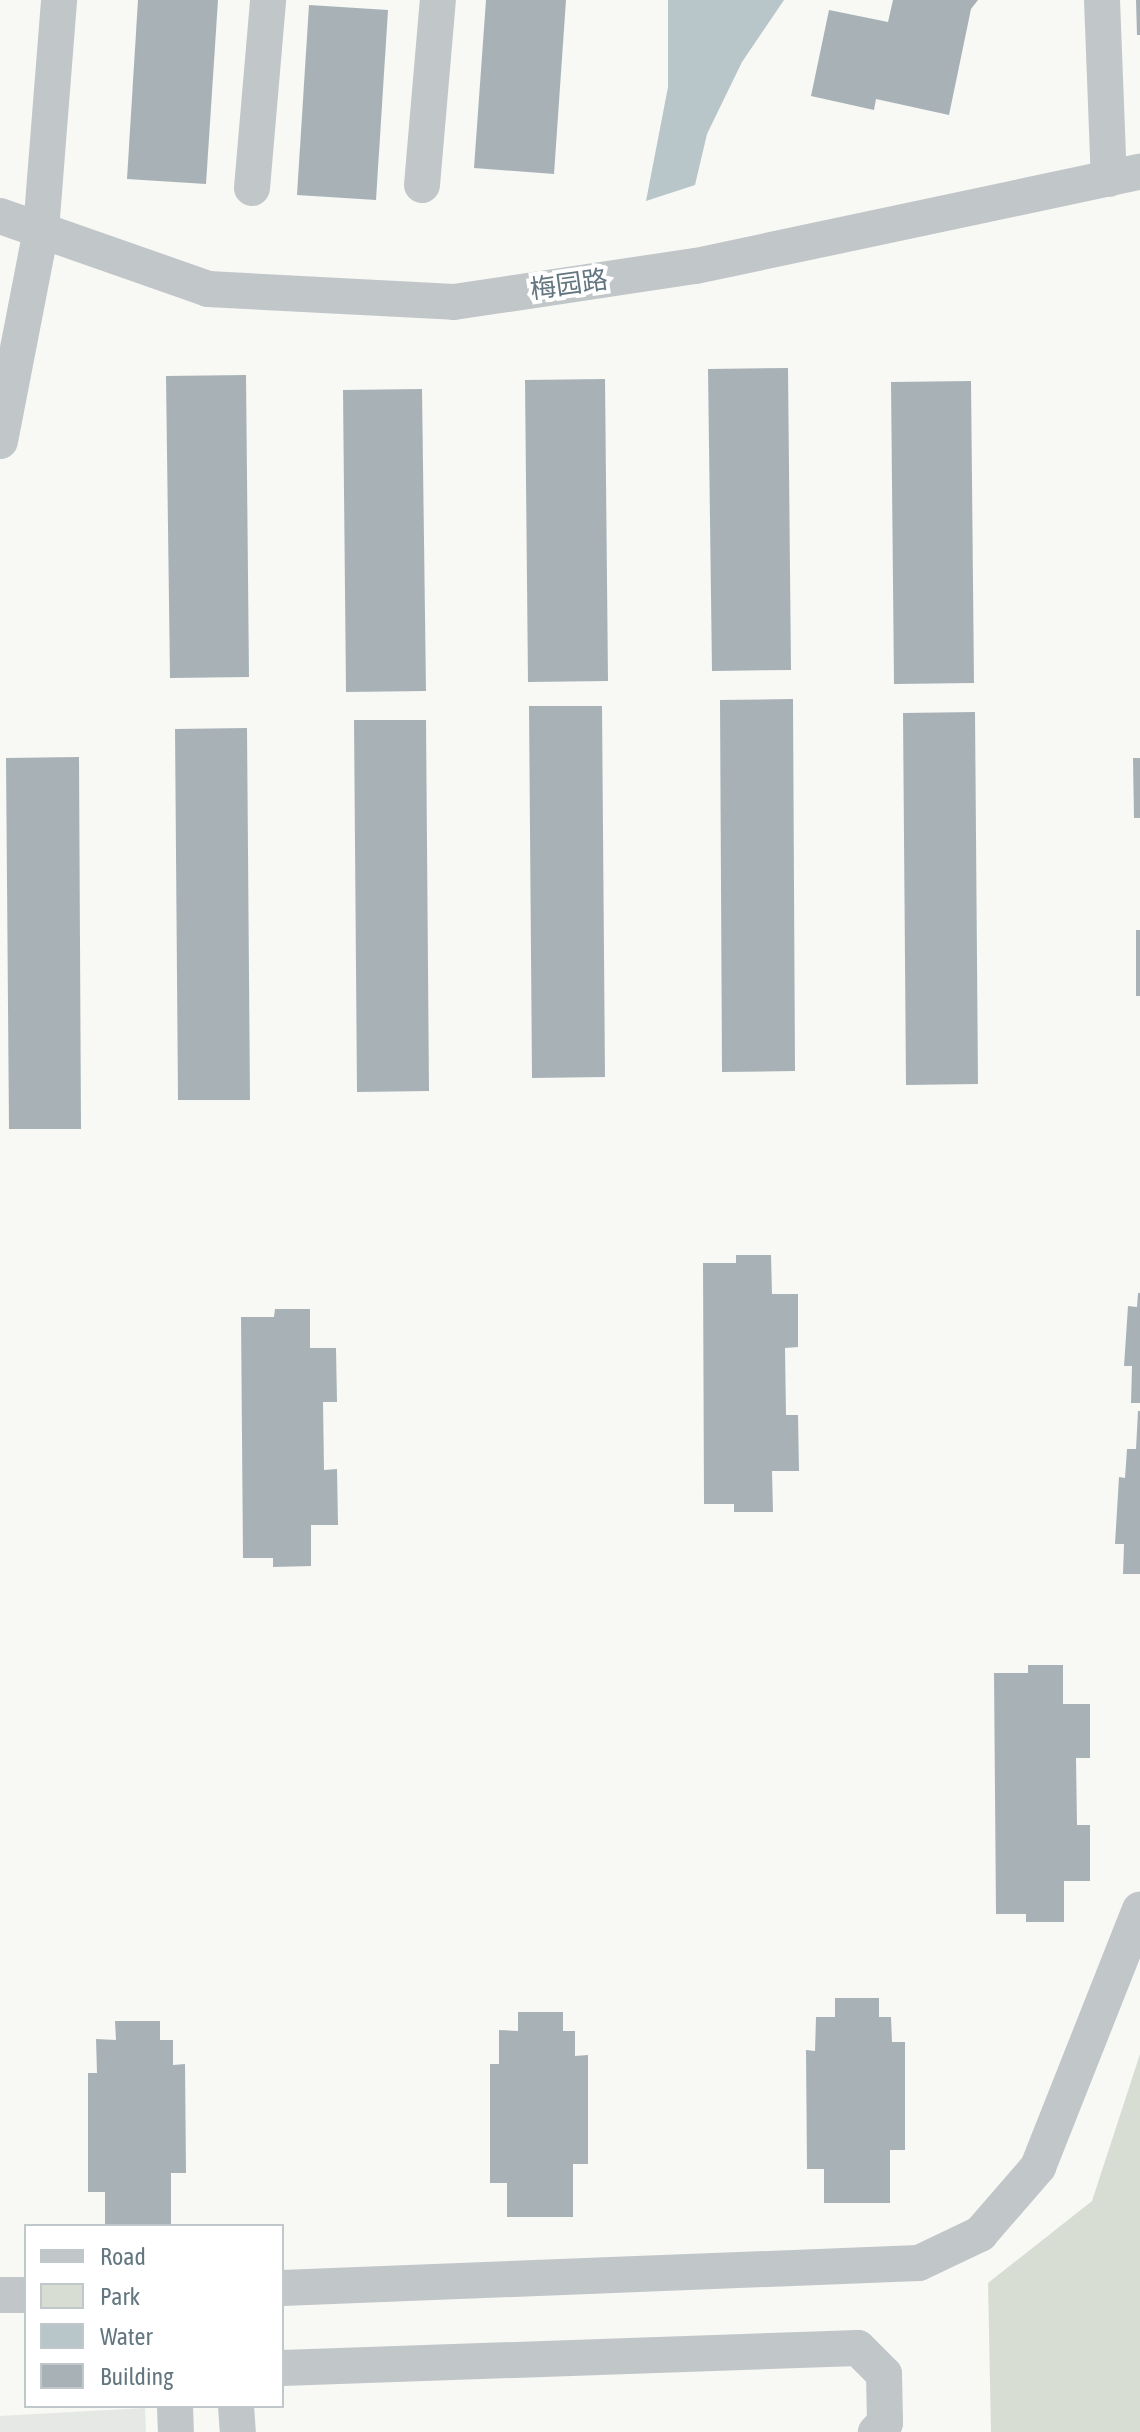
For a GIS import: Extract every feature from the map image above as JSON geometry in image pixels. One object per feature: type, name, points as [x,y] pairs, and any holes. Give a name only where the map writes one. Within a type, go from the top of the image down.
[{"type":"street","points":[[0,441],[41,230],[59,0]]},
{"type":"street","points":[[252,188],[268,0]]},
{"type":"street","points":[[422,185],[438,0]]},
{"type":"street","points":[[1102,0],[1125,176]]},
{"type":"street","name":"梅园路","points":[[0,216],[208,289],[454,302],[696,266],[1125,176]]},
{"type":"street","points":[[284,2288],[919,2263],[980,2234],[1038,2167],[1140,1910]]},
{"type":"street","points":[[0,2295],[24,2295]]},
{"type":"street","points":[[284,2368],[858,2348],[884,2374],[885,2423],[876,2432]]},
{"type":"street","points":[[175,2408],[176,2432]]},
{"type":"street","points":[[236,2408],[238,2432]]},
{"type":"shaded area","points":[[145,2408],[146,2432],[0,2432],[0,2416]]},
{"type":"green space","points":[[1140,2054],[1140,2432],[991,2432],[988,2283],[1092,2201]]},
{"type":"water","points":[[668,0],[784,0],[742,62],[707,134],[695,185],[646,201],[668,87]]},
{"type":"building","points":[[138,0],[218,0],[206,184],[127,179]]},
{"type":"building","points":[[486,0],[566,0],[554,174],[474,168]]},
{"type":"building","points":[[893,0],[978,0],[971,9],[949,115],[876,99],[874,110],[811,96],[829,10],[888,22]]},
{"type":"building","points":[[1136,0],[1140,0],[1140,35],[1137,35]]},
{"type":"building","points":[[309,5],[388,10],[376,200],[297,195]]},
{"type":"building","points":[[788,368],[791,670],[712,671],[708,369]]},
{"type":"building","points":[[246,375],[249,677],[170,678],[166,376]]},
{"type":"building","points":[[605,379],[608,681],[528,682],[525,380]]},
{"type":"building","points":[[971,381],[974,683],[894,684],[891,382]]},
{"type":"building","points":[[422,389],[426,691],[346,692],[343,390]]},
{"type":"building","points":[[793,699],[795,1071],[722,1072],[720,700]]},
{"type":"building","points":[[529,706],[602,706],[605,1077],[532,1078]]},
{"type":"building","points":[[975,712],[978,1084],[906,1085],[903,713]]},
{"type":"building","points":[[354,720],[426,720],[429,1091],[357,1092]]},
{"type":"building","points":[[247,728],[250,1100],[178,1100],[175,729]]},
{"type":"building","points":[[79,757],[81,1129],[9,1129],[6,758]]},
{"type":"building","points":[[1133,758],[1140,758],[1140,818],[1134,818]]},
{"type":"building","points":[[1136,930],[1140,930],[1140,996],[1136,996]]},
{"type":"building","points":[[736,1255],[771,1255],[772,1294],[798,1294],[798,1347],[785,1348],[786,1415],[798,1415],[799,1471],[772,1471],[773,1512],[734,1512],[734,1504],[704,1504],[703,1263],[736,1263]]},
{"type":"building","points":[[1138,1293],[1140,1403],[1131,1403],[1132,1366],[1124,1366],[1128,1306],[1137,1307]]},
{"type":"building","points":[[275,1309],[310,1309],[310,1348],[336,1348],[337,1402],[323,1402],[324,1470],[337,1469],[338,1525],[311,1525],[311,1566],[273,1567],[273,1558],[243,1558],[241,1317],[274,1317]]},
{"type":"building","points":[[1138,1411],[1140,1574],[1123,1574],[1124,1544],[1115,1544],[1119,1477],[1125,1478],[1127,1449],[1136,1449]]},
{"type":"building","points":[[1028,1665],[1063,1665],[1063,1704],[1090,1704],[1090,1758],[1076,1758],[1077,1825],[1090,1825],[1090,1881],[1064,1881],[1064,1922],[1026,1922],[1026,1914],[996,1914],[994,1673],[1028,1673]]},
{"type":"building","points":[[835,1998],[879,1998],[879,2017],[891,2017],[892,2042],[905,2042],[905,2150],[890,2150],[890,2203],[824,2203],[824,2169],[807,2169],[806,2050],[815,2051],[816,2017],[835,2017]]},
{"type":"building","points":[[518,2012],[563,2012],[563,2031],[575,2031],[575,2056],[588,2055],[588,2164],[573,2164],[573,2217],[507,2217],[507,2183],[490,2183],[490,2064],[499,2064],[499,2030],[518,2031]]},
{"type":"building","points":[[115,2021],[160,2021],[160,2040],[173,2040],[173,2065],[185,2064],[186,2173],[171,2173],[171,2224],[105,2224],[105,2192],[88,2192],[88,2073],[97,2073],[96,2039],[116,2040]]}]
